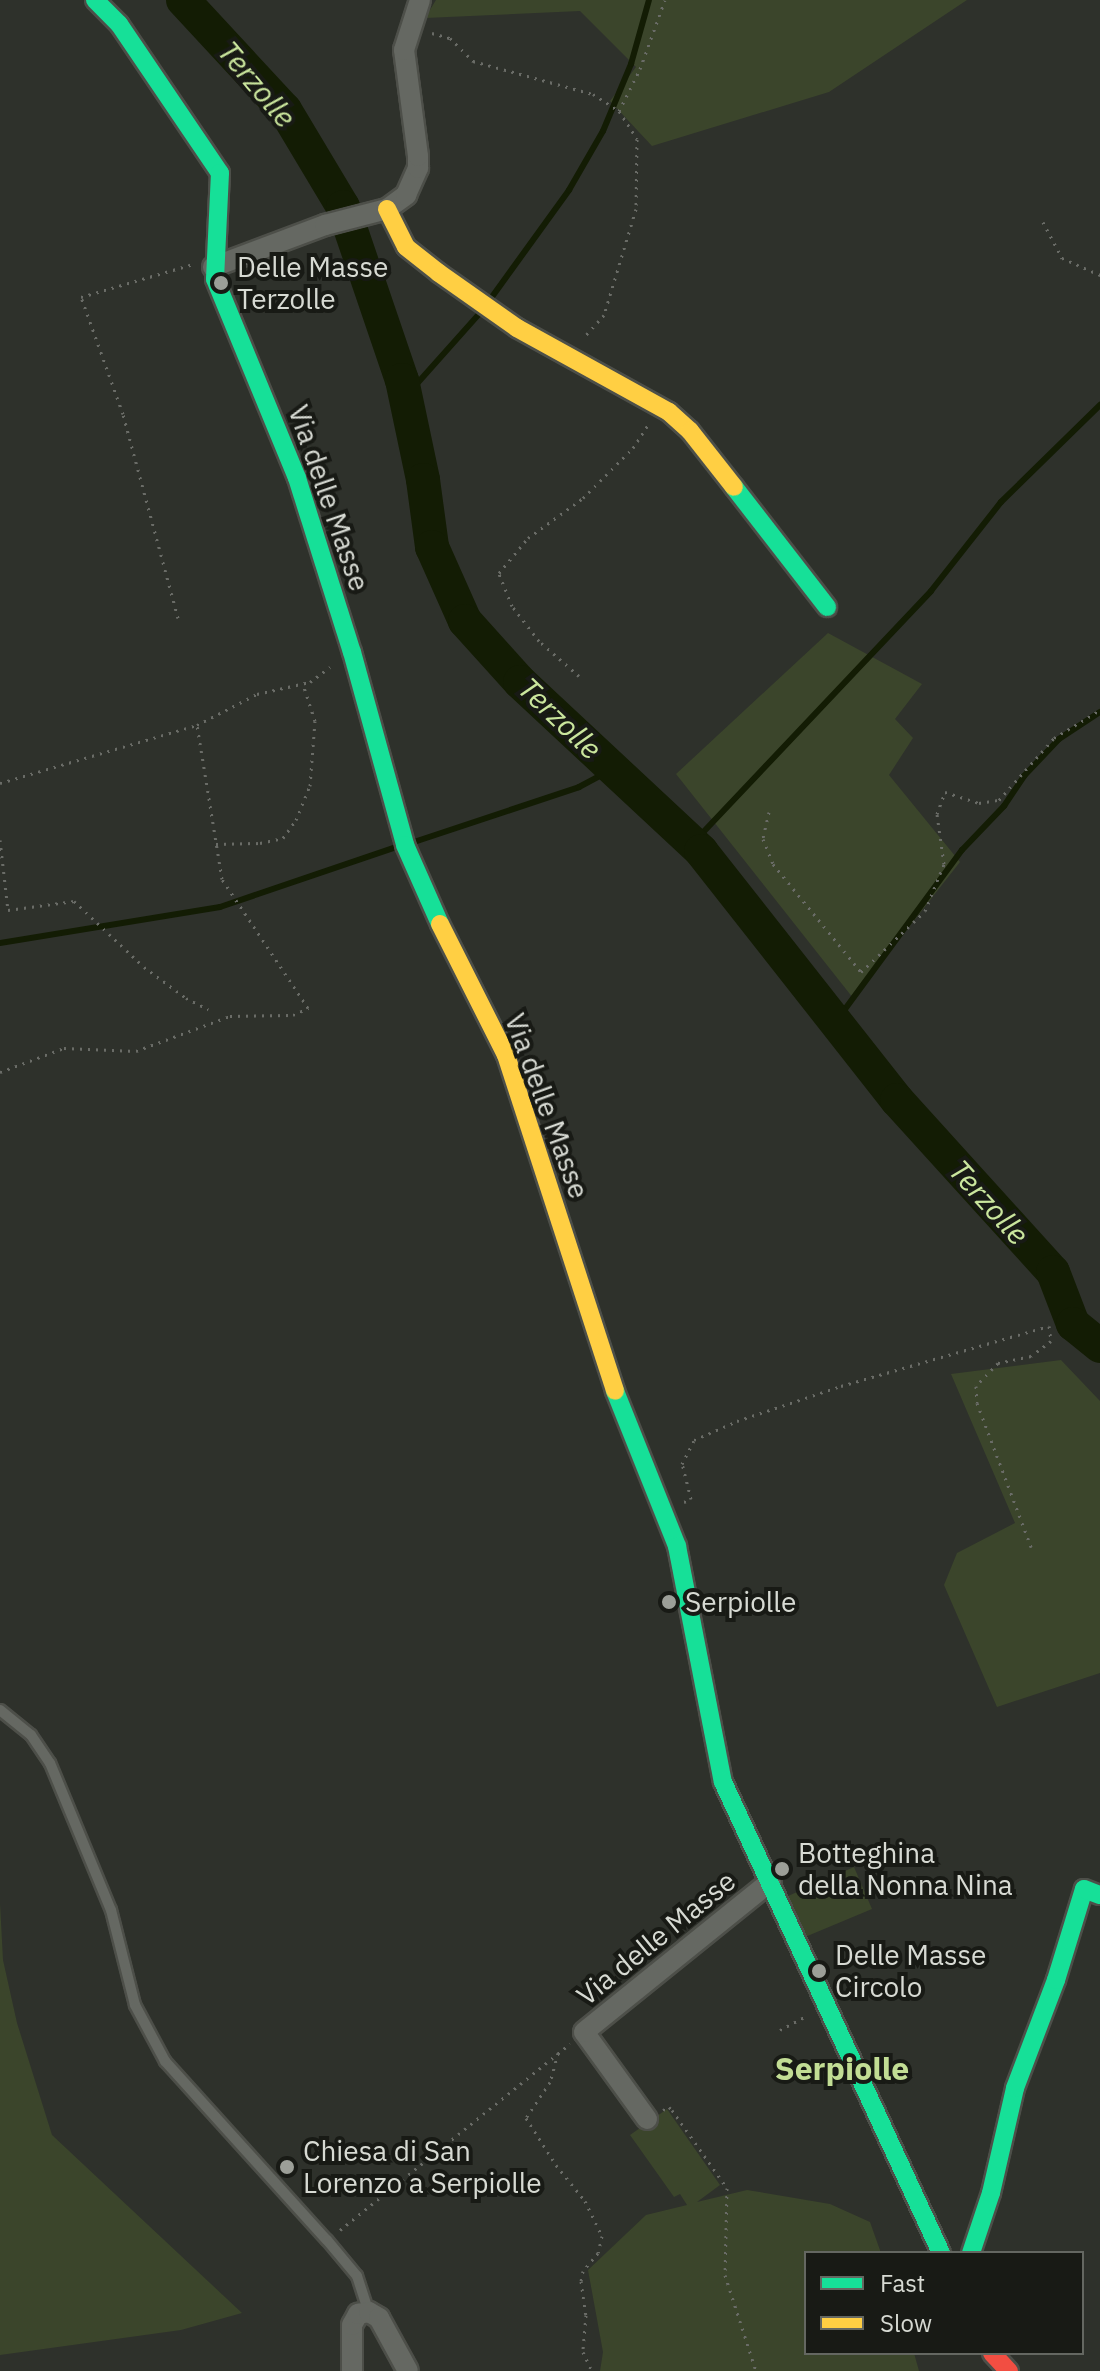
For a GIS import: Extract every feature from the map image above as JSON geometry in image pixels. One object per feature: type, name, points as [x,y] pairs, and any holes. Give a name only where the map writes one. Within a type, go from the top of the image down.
[{"type":"street","name":"Via delle Masse","points":[[95,0],[119,24],[200,139],[220,173],[220,210],[213,267],[215,279],[297,478],[352,652],[405,845],[422,887],[506,1055],[601,1355],[683,1570],[717,1765],[940,2251]]},
{"type":"street","points":[[213,267],[325,225],[384,210],[406,195],[418,168],[404,50],[420,0]]},
{"type":"street","points":[[384,210],[406,247],[417,256],[517,328],[648,399],[690,431],[827,607]]},
{"type":"street","name":"Via delle Masse","points":[[647,2119],[584,2032],[771,1881]]},
{"type":"street","points":[[972,2251],[991,2193],[1015,2088],[1056,1980],[1084,1889],[1100,1895]]},
{"type":"street","points":[[352,2371],[352,2325],[358,2314],[369,2312],[379,2318],[408,2371]]},
{"type":"street","points":[[994,2355],[1009,2371]]},
{"type":"lane","points":[[0,1710],[31,1735],[50,1763],[111,1910],[135,2005],[165,2061],[357,2276],[369,2312]]},
{"type":"path","points":[[619,111],[640,69],[665,0]]},
{"type":"path","points":[[409,27],[450,38],[473,61],[593,94],[619,111],[637,139],[636,209],[604,315],[567,354]]},
{"type":"path","points":[[1043,222],[1062,258],[1100,275]]},
{"type":"path","points":[[178,618],[123,414],[81,297],[197,263],[213,267]]},
{"type":"path","points":[[579,676],[530,629],[512,606],[499,573],[528,538],[583,498],[633,448],[653,417],[648,399]]},
{"type":"path","points":[[0,783],[197,725],[257,694],[303,684],[352,652]]},
{"type":"path","points":[[216,844],[283,838],[296,820],[310,786],[315,721],[303,684]]},
{"type":"path","points":[[769,812],[763,839],[773,864],[861,972],[925,911],[944,864],[937,814],[945,792],[979,803],[999,800],[1054,738],[1100,710]]},
{"type":"path","points":[[0,1072],[64,1048],[136,1051],[230,1016],[293,1015],[308,1008],[222,879],[197,725]]},
{"type":"path","points":[[0,840],[8,910],[74,901],[144,967],[186,998],[208,1009]]},
{"type":"path","points":[[662,1511],[691,1499],[682,1464],[694,1440],[737,1421],[841,1386],[1049,1326],[1051,1341],[1031,1356],[998,1363],[976,1386],[977,1403],[1031,1547]]},
{"type":"path","points":[[780,2030],[809,2015]]},
{"type":"path","points":[[327,2240],[584,2032]]},
{"type":"path","points":[[558,2053],[550,2082],[526,2118],[556,2165],[585,2201],[602,2236],[598,2253],[583,2271],[581,2281],[586,2315],[583,2352],[592,2371]]},
{"type":"path","points":[[647,2119],[669,2107],[727,2188],[725,2275],[756,2371]]},
{"type":"green space","points":[[436,0],[967,0],[829,92],[652,146],[610,101],[636,67],[580,11],[425,18]]},
{"type":"green space","points":[[828,633],[922,684],[895,719],[913,738],[889,775],[960,862],[853,998],[676,774]]},
{"type":"green space","points":[[1061,1360],[1100,1401],[1100,1673],[997,1707],[944,1585],[957,1553],[1015,1523],[951,1374]]},
{"type":"green space","points":[[854,1867],[872,1909],[805,1937],[788,1896]]},
{"type":"green space","points":[[0,1903],[3,1960],[17,2023],[52,2135],[242,2313],[181,2330],[0,2355]]},
{"type":"green space","points":[[667,2109],[720,2185],[697,2202],[747,2190],[830,2204],[870,2222],[880,2251],[804,2251],[804,2355],[915,2355],[919,2371],[600,2371],[603,2352],[588,2270],[646,2215],[687,2205],[680,2194],[674,2197],[630,2135]]},
{"type":"waterway","name":"Terzolle","points":[[183,0],[285,110],[343,207],[402,380],[423,480],[432,547],[465,621],[520,682],[701,851],[897,1100],[1053,1272],[1073,1324],[1100,1346]]},
{"type":"waterway","points":[[489,301],[569,190],[603,131],[631,64],[649,0]]},
{"type":"waterway","points":[[406,396],[480,313]]},
{"type":"waterway","points":[[692,844],[931,591],[1001,502],[1100,405]]},
{"type":"waterway","points":[[837,1020],[962,850],[1004,806],[1024,776],[1059,739],[1100,712]]},
{"type":"waterway","points":[[414,842],[579,787],[613,769]]},
{"type":"waterway","points":[[0,943],[220,907],[399,846]]},
{"type":"traffic: fast","points":[[95,0],[119,24],[220,173],[215,279],[297,478],[352,652],[405,845],[440,924]]},
{"type":"traffic: fast","points":[[734,487],[827,607]]},
{"type":"traffic: fast","points":[[615,1391],[677,1546],[723,1782],[940,2251]]},
{"type":"traffic: fast","points":[[972,2251],[991,2193],[1015,2088],[1056,1980],[1084,1889],[1100,1895]]},
{"type":"traffic: slow","points":[[387,209],[406,247],[439,273],[517,328],[669,412],[690,431],[734,487]]},
{"type":"traffic: slow","points":[[440,924],[506,1055],[615,1391]]},
{"type":"traffic: jam","points":[[994,2355],[1009,2371]]},
{"type":"place","name":"Delle Masse Terzolle","points":[[221,283]]},
{"type":"place","name":"Serpiolle","points":[[669,1602]]},
{"type":"place","name":"Botteghina della Nonna Nina","points":[[782,1869]]},
{"type":"place","name":"Delle Masse Circolo","points":[[819,1971]]},
{"type":"place","name":"Chiesa di San Lorenzo a Serpiolle","points":[[287,2167]]},
{"type":"district","name":"Serpiolle","points":[[842,2068]]}]
